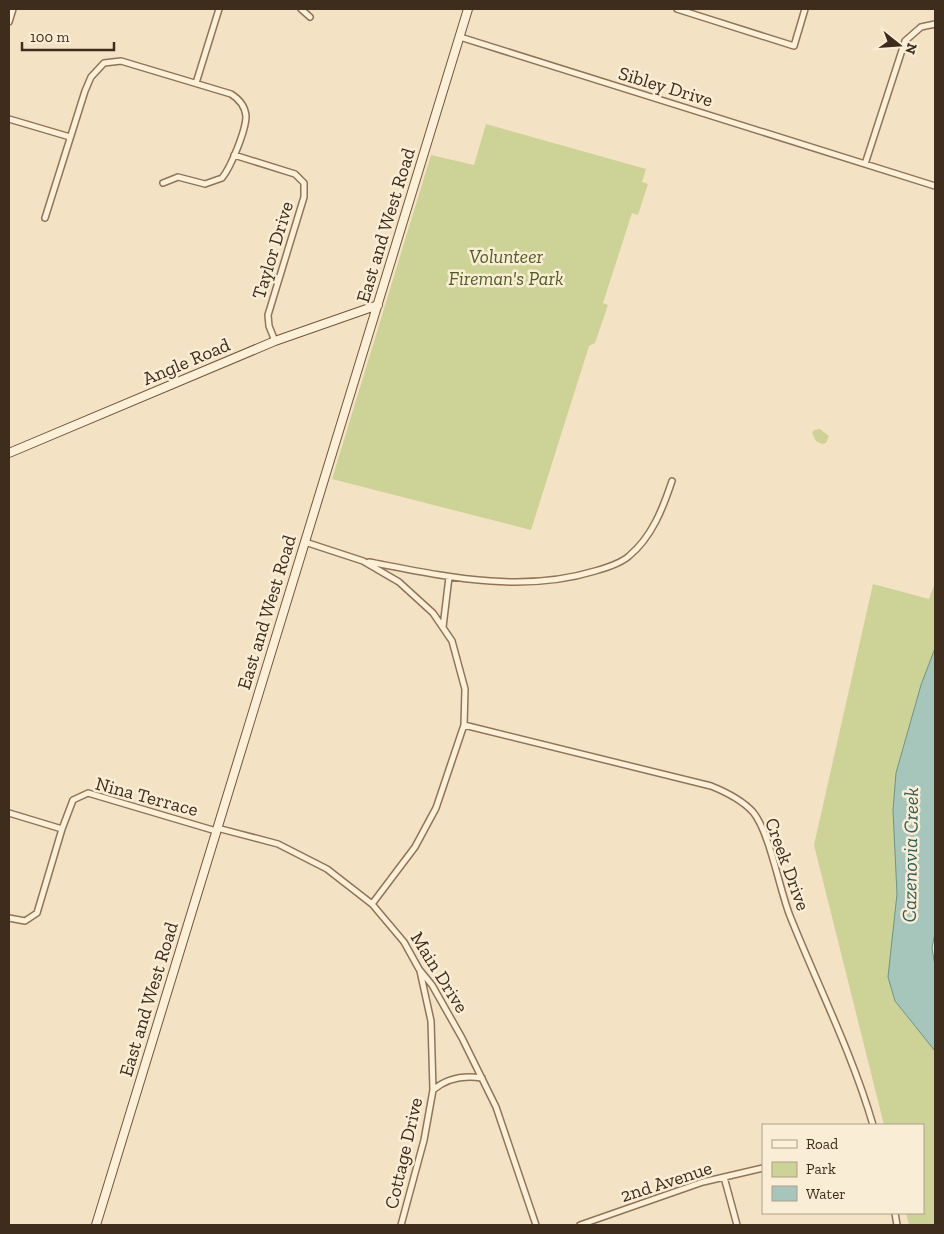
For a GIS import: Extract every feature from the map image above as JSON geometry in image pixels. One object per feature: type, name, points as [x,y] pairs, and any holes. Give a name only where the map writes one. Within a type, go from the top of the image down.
[{"type":"street","points":[[9,22],[13,9]]},
{"type":"street","points":[[196,83],[218,9]]},
{"type":"street","points":[[301,9],[310,17]]},
{"type":"street","name":"East and West Road","points":[[96,1225],[468,9]]},
{"type":"street","points":[[677,9],[794,46],[805,9]]},
{"type":"street","points":[[864,164],[905,41],[921,27],[935,24]]},
{"type":"street","name":"Sibley Drive","points":[[460,37],[935,186]]},
{"type":"street","points":[[45,218],[85,91],[96,70],[104,63],[121,61],[231,94],[240,100],[246,117],[234,155],[225,174],[217,181],[205,184],[178,177],[163,183]]},
{"type":"street","points":[[9,119],[70,137]]},
{"type":"street","name":"Taylor Drive","points":[[234,155],[295,174],[304,183],[304,197],[268,315],[268,326],[275,341]]},
{"type":"street","name":"Angle Road","points":[[9,453],[275,341],[378,305]]},
{"type":"street","points":[[304,542],[363,560],[449,577],[521,582],[571,578],[609,567],[629,556],[651,532],[672,481]]},
{"type":"street","points":[[363,560],[400,582],[433,613],[452,641],[465,689],[464,725],[436,808],[415,847],[372,904]]},
{"type":"street","points":[[443,628],[449,577]]},
{"type":"street","name":"Creek Drive","points":[[464,725],[711,786],[732,795],[752,812],[763,829],[790,915],[833,1012],[865,1095],[874,1124]]},
{"type":"street","name":"Nina Terrace","points":[[9,918],[25,921],[37,913],[72,800],[88,793],[217,829]]},
{"type":"street","points":[[9,813],[62,829]]},
{"type":"street","name":"Main Drive","points":[[217,829],[278,844],[327,869],[372,904],[404,942],[419,968],[432,984],[462,1038],[496,1107],[536,1225]]},
{"type":"street","name":"Cottage Drive","points":[[401,1225],[424,1140],[433,1090],[432,1021],[419,968]]},
{"type":"street","points":[[433,1090],[448,1080],[465,1076],[482,1078]]},
{"type":"street","name":"2nd Avenue","points":[[580,1225],[724,1177],[762,1168]]},
{"type":"street","points":[[724,1177],[738,1225]]},
{"type":"green space","name":"Volunteer Fireman's Park","points":[[486,124],[646,169],[642,182],[648,184],[638,215],[632,213],[603,303],[608,305],[595,343],[589,346],[531,530],[332,479],[431,155],[474,165]]},
{"type":"green space","points":[[820,429],[829,436],[826,443],[822,444],[816,441],[812,433],[814,430]]},
{"type":"green space","points":[[935,583],[935,695],[919,739],[935,1011],[935,1225],[909,1225],[906,1214],[924,1214],[924,1124],[884,1124],[814,845],[873,584],[929,599]]},
{"type":"water","name":"Cazenovia Creek","points":[[935,648],[935,933],[932,948],[935,966],[935,1051],[895,1001],[888,977],[897,894],[893,810],[896,773],[921,685]]}]
